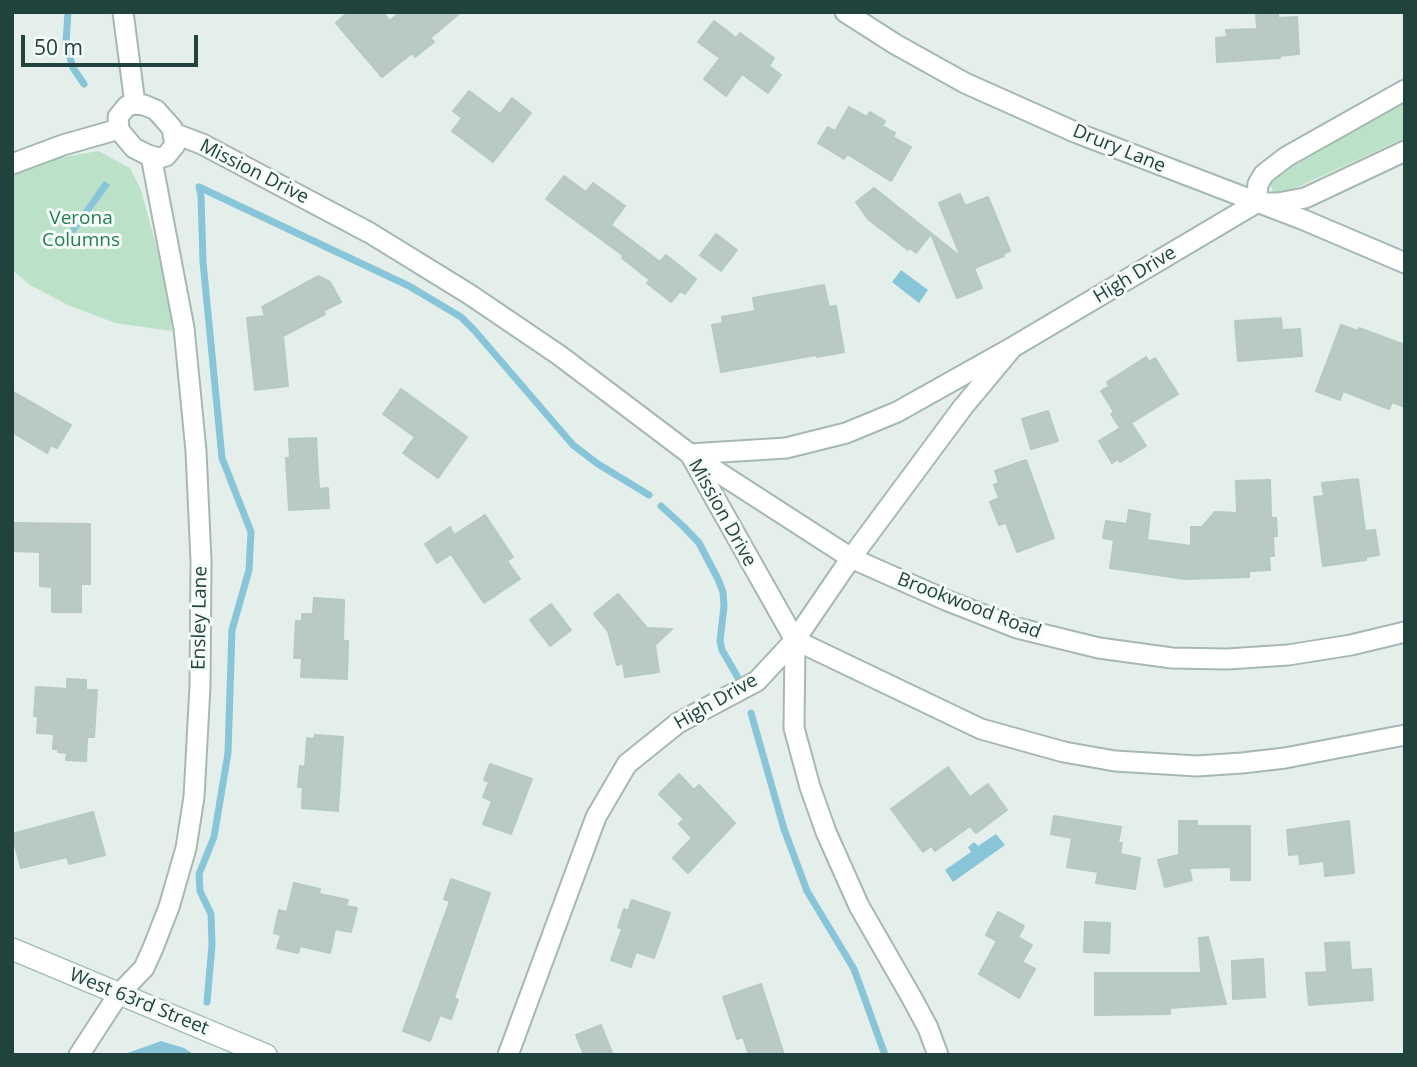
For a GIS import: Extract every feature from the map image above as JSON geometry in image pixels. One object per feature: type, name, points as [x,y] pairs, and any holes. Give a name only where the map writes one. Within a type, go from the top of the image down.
[{"type":"main road","name":"West 63rd Street","points":[[12,949],[266,1055]]},
{"type":"street","points":[[123,12],[135,103]]},
{"type":"street","name":"Drury Lane","points":[[845,12],[965,83],[1077,133],[1304,220],[1405,262]]},
{"type":"street","points":[[1256,203],[1258,184],[1264,174],[1286,157],[1405,90]]},
{"type":"street","points":[[135,103],[156,110],[167,122],[175,145],[166,156],[151,156],[134,148],[119,129],[118,117],[127,106],[135,103]]},
{"type":"street","points":[[12,164],[119,129]]},
{"type":"street","name":"Mission Drive","points":[[173,133],[247,167],[370,233],[469,294],[559,355],[690,454],[795,640]]},
{"type":"street","name":"High Drive","points":[[690,454],[786,448],[846,433],[897,412],[1013,347],[1256,203],[1278,203],[1305,198],[1405,151]]},
{"type":"street","name":"Ensley Lane","points":[[79,1055],[118,995],[144,968],[153,948],[169,907],[186,848],[194,797],[200,686],[201,561],[196,451],[184,328],[151,156]]},
{"type":"street","name":"High Drive","points":[[508,1055],[596,817],[626,764],[678,723],[757,681],[795,640],[851,558],[963,407],[1013,347]]},
{"type":"street","name":"Brookwood Road","points":[[690,454],[851,558],[1017,628],[1099,648],[1160,657],[1227,659],[1288,655],[1351,645],[1405,632]]},
{"type":"street","points":[[938,1055],[928,1028],[859,906],[825,832],[794,728],[795,640],[981,729],[1064,752],[1115,761],[1197,766],[1242,763],[1285,758],[1405,735]]},
{"type":"green space","points":[[1405,101],[1405,138],[1280,195],[1273,193],[1270,183],[1275,177]]},
{"type":"green space","name":"Verona Columns","points":[[98,151],[130,168],[141,190],[168,290],[172,331],[115,323],[68,305],[30,285],[12,270],[12,175],[47,160]]},
{"type":"water","points":[[104,181],[110,185],[69,241],[64,238]]},
{"type":"water","points":[[901,270],[928,290],[919,303],[892,282]]},
{"type":"water","points":[[996,834],[1005,845],[953,882],[945,870],[971,852],[968,847],[974,842],[978,846]]},
{"type":"water","points":[[161,1041],[184,1048],[195,1055],[122,1055]]},
{"type":"building","points":[[348,12],[383,12],[390,21],[400,12],[461,12],[430,38],[434,42],[415,57],[412,53],[382,77],[336,23]]},
{"type":"building","points":[[1256,12],[1278,12],[1278,18],[1297,17],[1299,54],[1279,56],[1280,58],[1217,62],[1216,38],[1227,37],[1226,30],[1257,29]]},
{"type":"building","points":[[714,21],[736,38],[740,33],[774,58],[769,66],[781,75],[768,93],[742,74],[726,96],[704,79],[720,58],[698,42]]},
{"type":"building","points":[[469,91],[500,114],[512,98],[531,113],[493,162],[452,131],[462,118],[453,111]]},
{"type":"building","points":[[849,107],[867,117],[870,112],[885,121],[882,126],[895,133],[893,137],[911,147],[891,181],[847,154],[844,159],[818,143],[828,127],[835,131]]},
{"type":"building","points":[[564,176],[586,192],[593,183],[625,206],[611,225],[660,262],[666,255],[696,279],[685,294],[680,291],[671,302],[647,283],[650,280],[622,258],[624,256],[546,199]]},
{"type":"building","points":[[874,188],[961,257],[939,203],[960,194],[965,206],[988,197],[1010,251],[974,268],[982,288],[957,298],[931,234],[916,253],[910,248],[908,250],[868,219],[856,202]]},
{"type":"building","points":[[716,234],[737,250],[721,271],[700,255]]},
{"type":"building","points":[[318,276],[330,282],[341,302],[323,311],[325,314],[283,336],[288,386],[255,390],[247,318],[265,316],[262,307]]},
{"type":"building","points":[[824,285],[829,307],[836,306],[844,352],[721,372],[712,325],[723,323],[722,317],[755,311],[753,298]]},
{"type":"building","points":[[1281,318],[1282,330],[1300,329],[1302,356],[1238,361],[1235,321]]},
{"type":"building","points":[[1341,325],[1358,331],[1359,328],[1405,345],[1405,407],[1392,402],[1389,409],[1343,391],[1340,400],[1316,391]]},
{"type":"building","points":[[1146,357],[1149,362],[1155,358],[1178,394],[1131,423],[1146,446],[1120,462],[1118,459],[1112,463],[1099,441],[1120,428],[1101,391],[1109,386],[1107,382]]},
{"type":"building","points":[[401,389],[467,437],[438,478],[403,453],[415,437],[383,414]]},
{"type":"building","points":[[12,391],[71,425],[57,448],[51,445],[47,453],[12,432]]},
{"type":"building","points":[[1048,411],[1058,441],[1031,449],[1022,419]]},
{"type":"building","points":[[316,438],[319,489],[328,488],[329,508],[289,510],[286,458],[290,458],[289,439]]},
{"type":"building","points":[[1026,460],[1054,538],[1017,552],[1006,523],[999,525],[990,502],[999,498],[994,485],[999,483],[995,471]]},
{"type":"building","points":[[1358,479],[1365,531],[1375,530],[1379,555],[1366,557],[1366,560],[1323,566],[1314,497],[1324,496],[1322,483]]},
{"type":"building","points":[[1270,480],[1271,518],[1276,518],[1277,536],[1273,536],[1274,556],[1269,556],[1270,570],[1249,571],[1249,577],[1185,579],[1110,568],[1114,540],[1103,538],[1106,521],[1127,524],[1129,510],[1150,514],[1147,540],[1191,546],[1191,527],[1202,527],[1215,512],[1237,513],[1236,481]]},
{"type":"building","points":[[485,515],[513,557],[507,561],[520,579],[484,603],[451,554],[437,563],[425,544],[450,527],[454,535]]},
{"type":"building","points":[[12,523],[90,524],[90,584],[81,584],[81,612],[52,612],[52,587],[40,586],[40,552],[12,551]]},
{"type":"building","points":[[618,594],[647,628],[672,629],[655,645],[659,672],[625,677],[623,663],[617,665],[608,631],[594,614]]},
{"type":"building","points":[[314,598],[344,600],[343,641],[348,641],[347,679],[301,677],[302,658],[294,658],[296,621],[302,621],[302,614],[313,614]]},
{"type":"building","points":[[551,604],[571,630],[550,646],[530,620]]},
{"type":"building","points":[[67,679],[86,680],[86,690],[97,690],[94,737],[87,737],[86,761],[66,760],[67,753],[53,749],[54,734],[37,733],[38,717],[34,716],[36,687],[67,689]]},
{"type":"building","points":[[315,735],[343,737],[338,811],[302,808],[303,787],[298,787],[300,766],[305,767],[307,738],[314,739]]},
{"type":"building","points":[[490,764],[532,779],[511,834],[483,824],[492,801],[483,797],[489,782],[484,780]]},
{"type":"building","points":[[948,767],[970,797],[988,784],[1007,810],[976,833],[970,826],[935,851],[931,846],[923,852],[891,809]]},
{"type":"building","points":[[679,774],[694,790],[699,785],[735,823],[688,873],[673,858],[692,838],[679,824],[684,819],[659,794]]},
{"type":"building","points":[[93,812],[105,855],[69,864],[67,857],[21,868],[12,834]]},
{"type":"building","points":[[1054,816],[1121,827],[1118,843],[1122,843],[1120,854],[1140,858],[1135,889],[1096,883],[1098,872],[1067,867],[1072,838],[1051,834]]},
{"type":"building","points":[[1179,821],[1197,821],[1197,826],[1250,826],[1250,880],[1231,880],[1231,867],[1189,868],[1192,880],[1165,887],[1158,860],[1179,855]]},
{"type":"building","points":[[1349,821],[1354,873],[1325,876],[1324,861],[1300,864],[1299,854],[1289,855],[1287,830]]},
{"type":"building","points":[[451,879],[490,893],[454,998],[458,1000],[451,1019],[440,1015],[430,1041],[403,1031],[450,901],[444,899]]},
{"type":"building","points":[[294,883],[320,889],[319,894],[348,900],[346,906],[357,908],[351,932],[335,929],[330,953],[300,946],[298,953],[277,948],[281,935],[274,933],[279,910],[287,912]]},
{"type":"building","points":[[632,900],[670,913],[654,958],[636,952],[631,967],[611,960],[622,929],[618,927],[624,909],[628,911]]},
{"type":"building","points":[[998,912],[1024,926],[1018,937],[1032,945],[1022,962],[1035,969],[1019,998],[979,974],[997,941],[986,935]]},
{"type":"building","points":[[1085,922],[1110,923],[1109,953],[1084,952]]},
{"type":"building","points":[[1208,937],[1226,1004],[1170,1008],[1170,1014],[1095,1015],[1095,973],[1201,973],[1199,938]]},
{"type":"building","points":[[1349,942],[1351,970],[1371,969],[1373,1000],[1309,1005],[1306,973],[1327,972],[1325,943]]},
{"type":"building","points":[[1263,959],[1265,997],[1233,999],[1232,961]]},
{"type":"building","points":[[761,984],[784,1055],[749,1055],[743,1037],[737,1039],[723,997]]},
{"type":"building","points":[[601,1025],[613,1055],[584,1055],[576,1035]]},
{"type":"waterway","points":[[68,12],[66,43],[73,68],[84,84]]},
{"type":"waterway","points":[[199,187],[203,262],[222,458],[251,532],[249,570],[232,630],[228,753],[214,837],[199,874],[200,891],[211,914],[212,945],[207,1002]]},
{"type":"waterway","points":[[199,187],[409,286],[461,317],[573,445],[598,464],[649,495]]},
{"type":"waterway","points":[[661,506],[699,543],[718,579],[724,606],[720,641],[722,650],[737,676]]},
{"type":"waterway","points":[[751,713],[784,829],[807,891],[854,969],[885,1055]]}]
